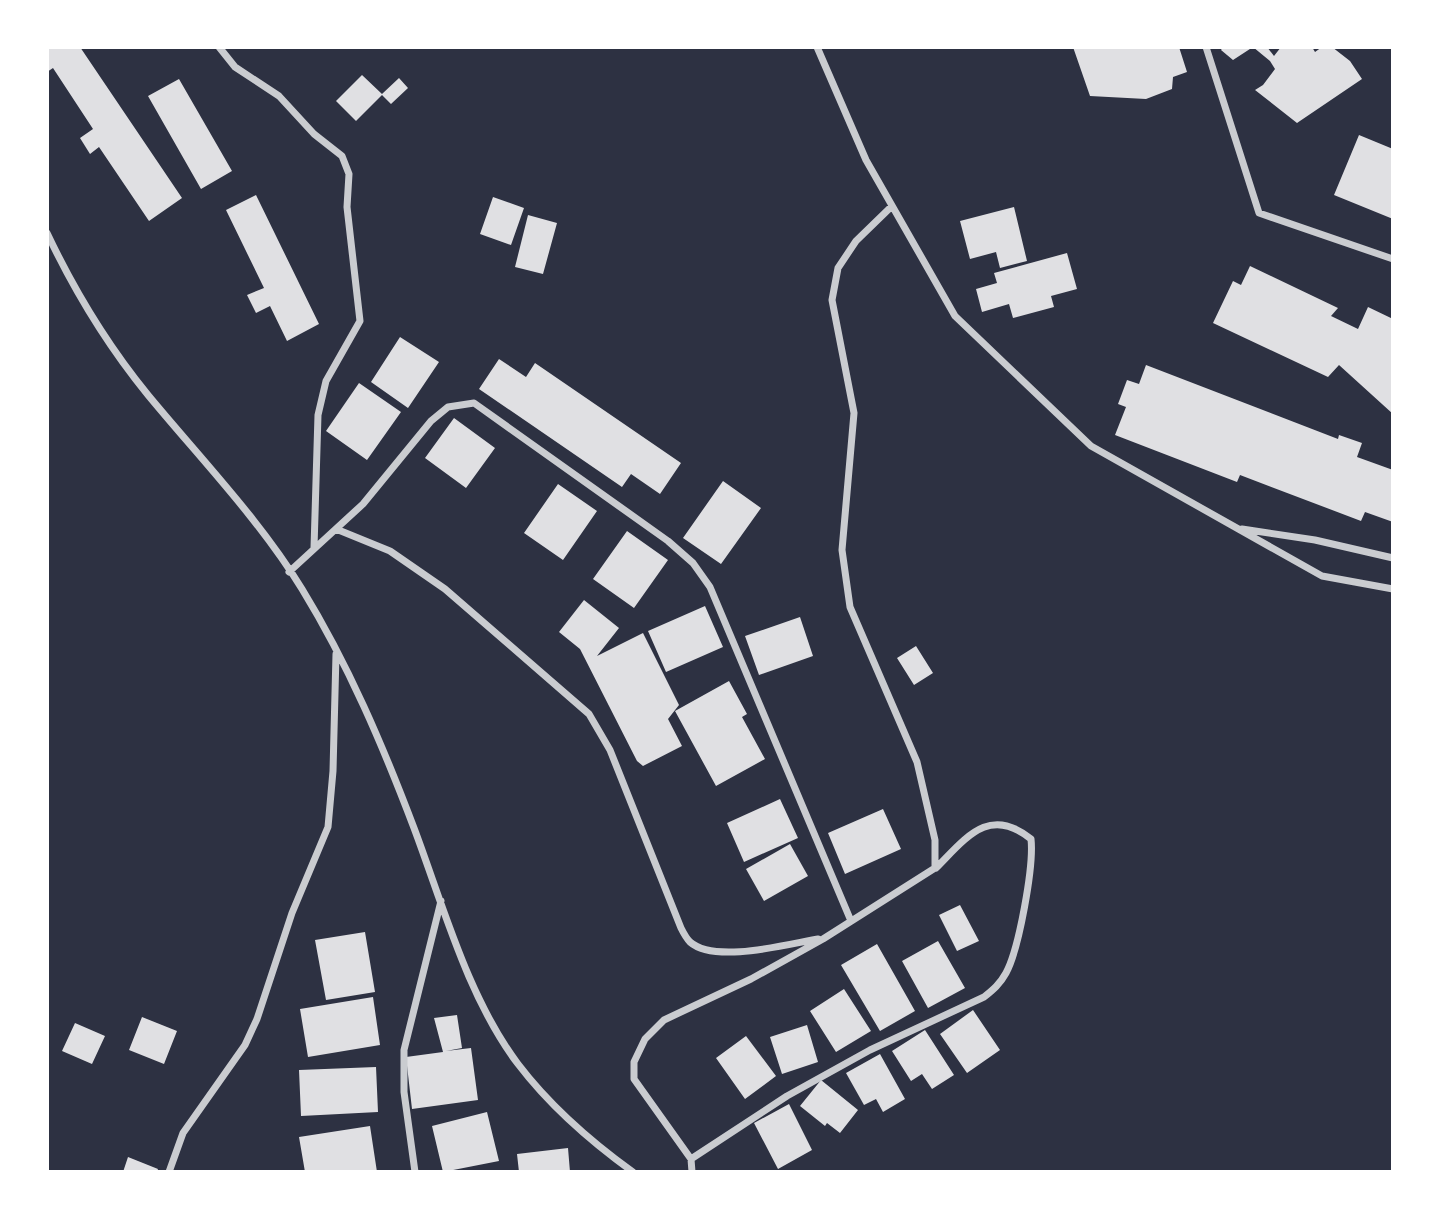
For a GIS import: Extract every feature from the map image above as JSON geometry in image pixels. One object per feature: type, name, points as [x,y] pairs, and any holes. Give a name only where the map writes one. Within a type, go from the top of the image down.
[{"type":"street","points":[[219,47],[235,67],[279,96],[314,134],[342,156],[349,174],[347,207],[360,321],[326,381],[318,415],[314,548]]},
{"type":"street","points":[[817,47],[866,160],[954,316],[1091,446],[1322,576],[1393,589]]},
{"type":"street","points":[[1206,47],[1259,213],[1393,258]]},
{"type":"street","points":[[892,206],[856,241],[838,268],[832,300],[854,413],[842,550],[850,607],[917,762],[933,828],[935,868]]},
{"type":"street","points":[[47,233],[73,287],[146,392],[232,495],[301,588],[374,724],[441,901],[490,1020],[518,1064],[581,1133],[633,1172]]},
{"type":"street","points":[[289,572],[363,504],[430,421],[448,407],[474,403],[668,541],[693,563],[710,587],[850,921]]},
{"type":"street","points":[[1238,528],[1315,540],[1393,558]]},
{"type":"street","points":[[336,529],[367,539],[390,551],[445,589],[589,714],[610,750],[681,928],[690,942],[704,949],[732,952],[822,939]]},
{"type":"street","points":[[169,1172],[183,1133],[245,1045],[257,1019],[292,913],[328,827],[333,771],[336,654]]},
{"type":"street","points":[[691,1159],[788,1096],[870,1050],[996,989],[1007,971],[1015,947],[1033,858],[1031,839],[1017,828],[996,823],[974,830],[935,868],[822,939],[751,979],[664,1020],[645,1039],[634,1062],[634,1079],[691,1159],[692,1172]]},
{"type":"street","points":[[415,1172],[404,1092],[404,1050],[441,901]]},
{"type":"building","points":[[47,47],[80,47],[182,198],[149,221],[99,147],[90,154],[80,138],[93,129],[53,68],[47,72]]},
{"type":"building","points":[[1073,47],[1179,47],[1187,72],[1173,77],[1172,89],[1146,99],[1090,96]]},
{"type":"building","points":[[1223,47],[1253,47],[1233,60],[1221,50]]},
{"type":"building","points":[[1253,47],[1267,47],[1274,56],[1281,47],[1312,47],[1315,52],[1322,47],[1332,47],[1350,61],[1362,79],[1297,123],[1255,90],[1263,85],[1275,69],[1270,61]]},
{"type":"building","points":[[362,75],[382,94],[399,78],[408,88],[391,104],[382,95],[356,121],[336,101]]},
{"type":"building","points":[[179,79],[232,171],[201,189],[148,96]]},
{"type":"building","points":[[1359,135],[1393,149],[1393,219],[1334,195]]},
{"type":"building","points":[[256,195],[319,324],[287,341],[270,306],[256,313],[247,295],[264,288],[226,210]]},
{"type":"building","points":[[493,197],[524,208],[511,245],[480,234]]},
{"type":"building","points":[[1014,207],[1027,261],[1000,268],[996,252],[970,259],[960,221]]},
{"type":"building","points":[[528,215],[557,223],[543,274],[515,267]]},
{"type":"building","points":[[1067,253],[1077,289],[1051,296],[1054,307],[1013,318],[1009,304],[982,312],[976,289],[997,283],[994,273]]},
{"type":"building","points":[[1250,266],[1338,308],[1331,316],[1358,329],[1368,307],[1393,319],[1393,414],[1339,365],[1328,377],[1213,323],[1233,281],[1241,285]]},
{"type":"building","points":[[400,337],[439,362],[408,408],[371,382]]},
{"type":"building","points":[[499,359],[526,377],[535,363],[681,463],[660,494],[631,474],[622,487],[479,389]]},
{"type":"building","points":[[1146,365],[1338,439],[1339,435],[1362,443],[1357,457],[1393,470],[1393,522],[1365,512],[1361,521],[1240,475],[1237,482],[1115,435],[1126,407],[1118,404],[1127,380],[1139,384]]},
{"type":"building","points":[[359,383],[401,412],[367,460],[326,431]]},
{"type":"building","points":[[454,418],[495,448],[466,488],[425,458]]},
{"type":"building","points":[[723,481],[761,508],[721,564],[683,538]]},
{"type":"building","points":[[558,484],[597,511],[563,560],[524,533]]},
{"type":"building","points":[[627,531],[668,560],[634,608],[593,579]]},
{"type":"building","points":[[584,600],[619,628],[597,656],[643,633],[679,705],[668,719],[682,746],[643,766],[637,761],[580,649],[559,632]]},
{"type":"building","points":[[705,606],[723,647],[666,672],[648,631]]},
{"type":"building","points":[[800,617],[813,656],[759,675],[745,636]]},
{"type":"building","points":[[916,646],[933,673],[914,685],[897,658]]},
{"type":"building","points":[[729,681],[747,714],[742,717],[765,759],[716,786],[675,711]]},
{"type":"building","points":[[780,799],[798,838],[744,862],[727,823]]},
{"type":"building","points":[[883,809],[901,849],[845,874],[828,833]]},
{"type":"building","points":[[790,844],[808,876],[764,901],[746,869]]},
{"type":"building","points":[[960,905],[979,941],[957,951],[939,915]]},
{"type":"building","points":[[365,932],[375,992],[326,1000],[315,940]]},
{"type":"building","points":[[938,941],[965,988],[928,1008],[902,961]]},
{"type":"building","points":[[877,944],[915,1011],[880,1031],[841,965]]},
{"type":"building","points":[[844,989],[871,1031],[836,1052],[810,1011]]},
{"type":"building","points":[[373,997],[380,1045],[308,1057],[300,1009]]},
{"type":"building","points":[[973,1010],[1000,1050],[967,1073],[940,1034]]},
{"type":"building","points":[[457,1015],[462,1048],[446,1051],[471,1048],[478,1100],[412,1109],[406,1057],[443,1052],[434,1018]]},
{"type":"building","points":[[142,1017],[177,1031],[164,1064],[129,1050]]},
{"type":"building","points":[[75,1023],[105,1036],[92,1064],[62,1051]]},
{"type":"building","points":[[807,1025],[818,1062],[782,1074],[770,1037]]},
{"type":"building","points":[[925,1030],[954,1075],[932,1089],[922,1074],[911,1081],[892,1051]]},
{"type":"building","points":[[746,1036],[776,1076],[745,1099],[716,1058]]},
{"type":"building","points":[[880,1054],[905,1099],[883,1112],[876,1099],[864,1105],[846,1073]]},
{"type":"building","points":[[376,1067],[378,1112],[301,1116],[299,1070]]},
{"type":"building","points":[[821,1080],[858,1110],[840,1133],[827,1123],[825,1126],[800,1106]]},
{"type":"building","points":[[789,1104],[812,1150],[778,1169],[754,1123]]},
{"type":"building","points":[[487,1112],[499,1161],[443,1172],[432,1126]]},
{"type":"building","points":[[370,1126],[377,1172],[305,1172],[299,1137]]},
{"type":"building","points":[[568,1148],[570,1172],[519,1172],[517,1154]]},
{"type":"building","points":[[128,1157],[158,1169],[157,1172],[123,1172]]}]
